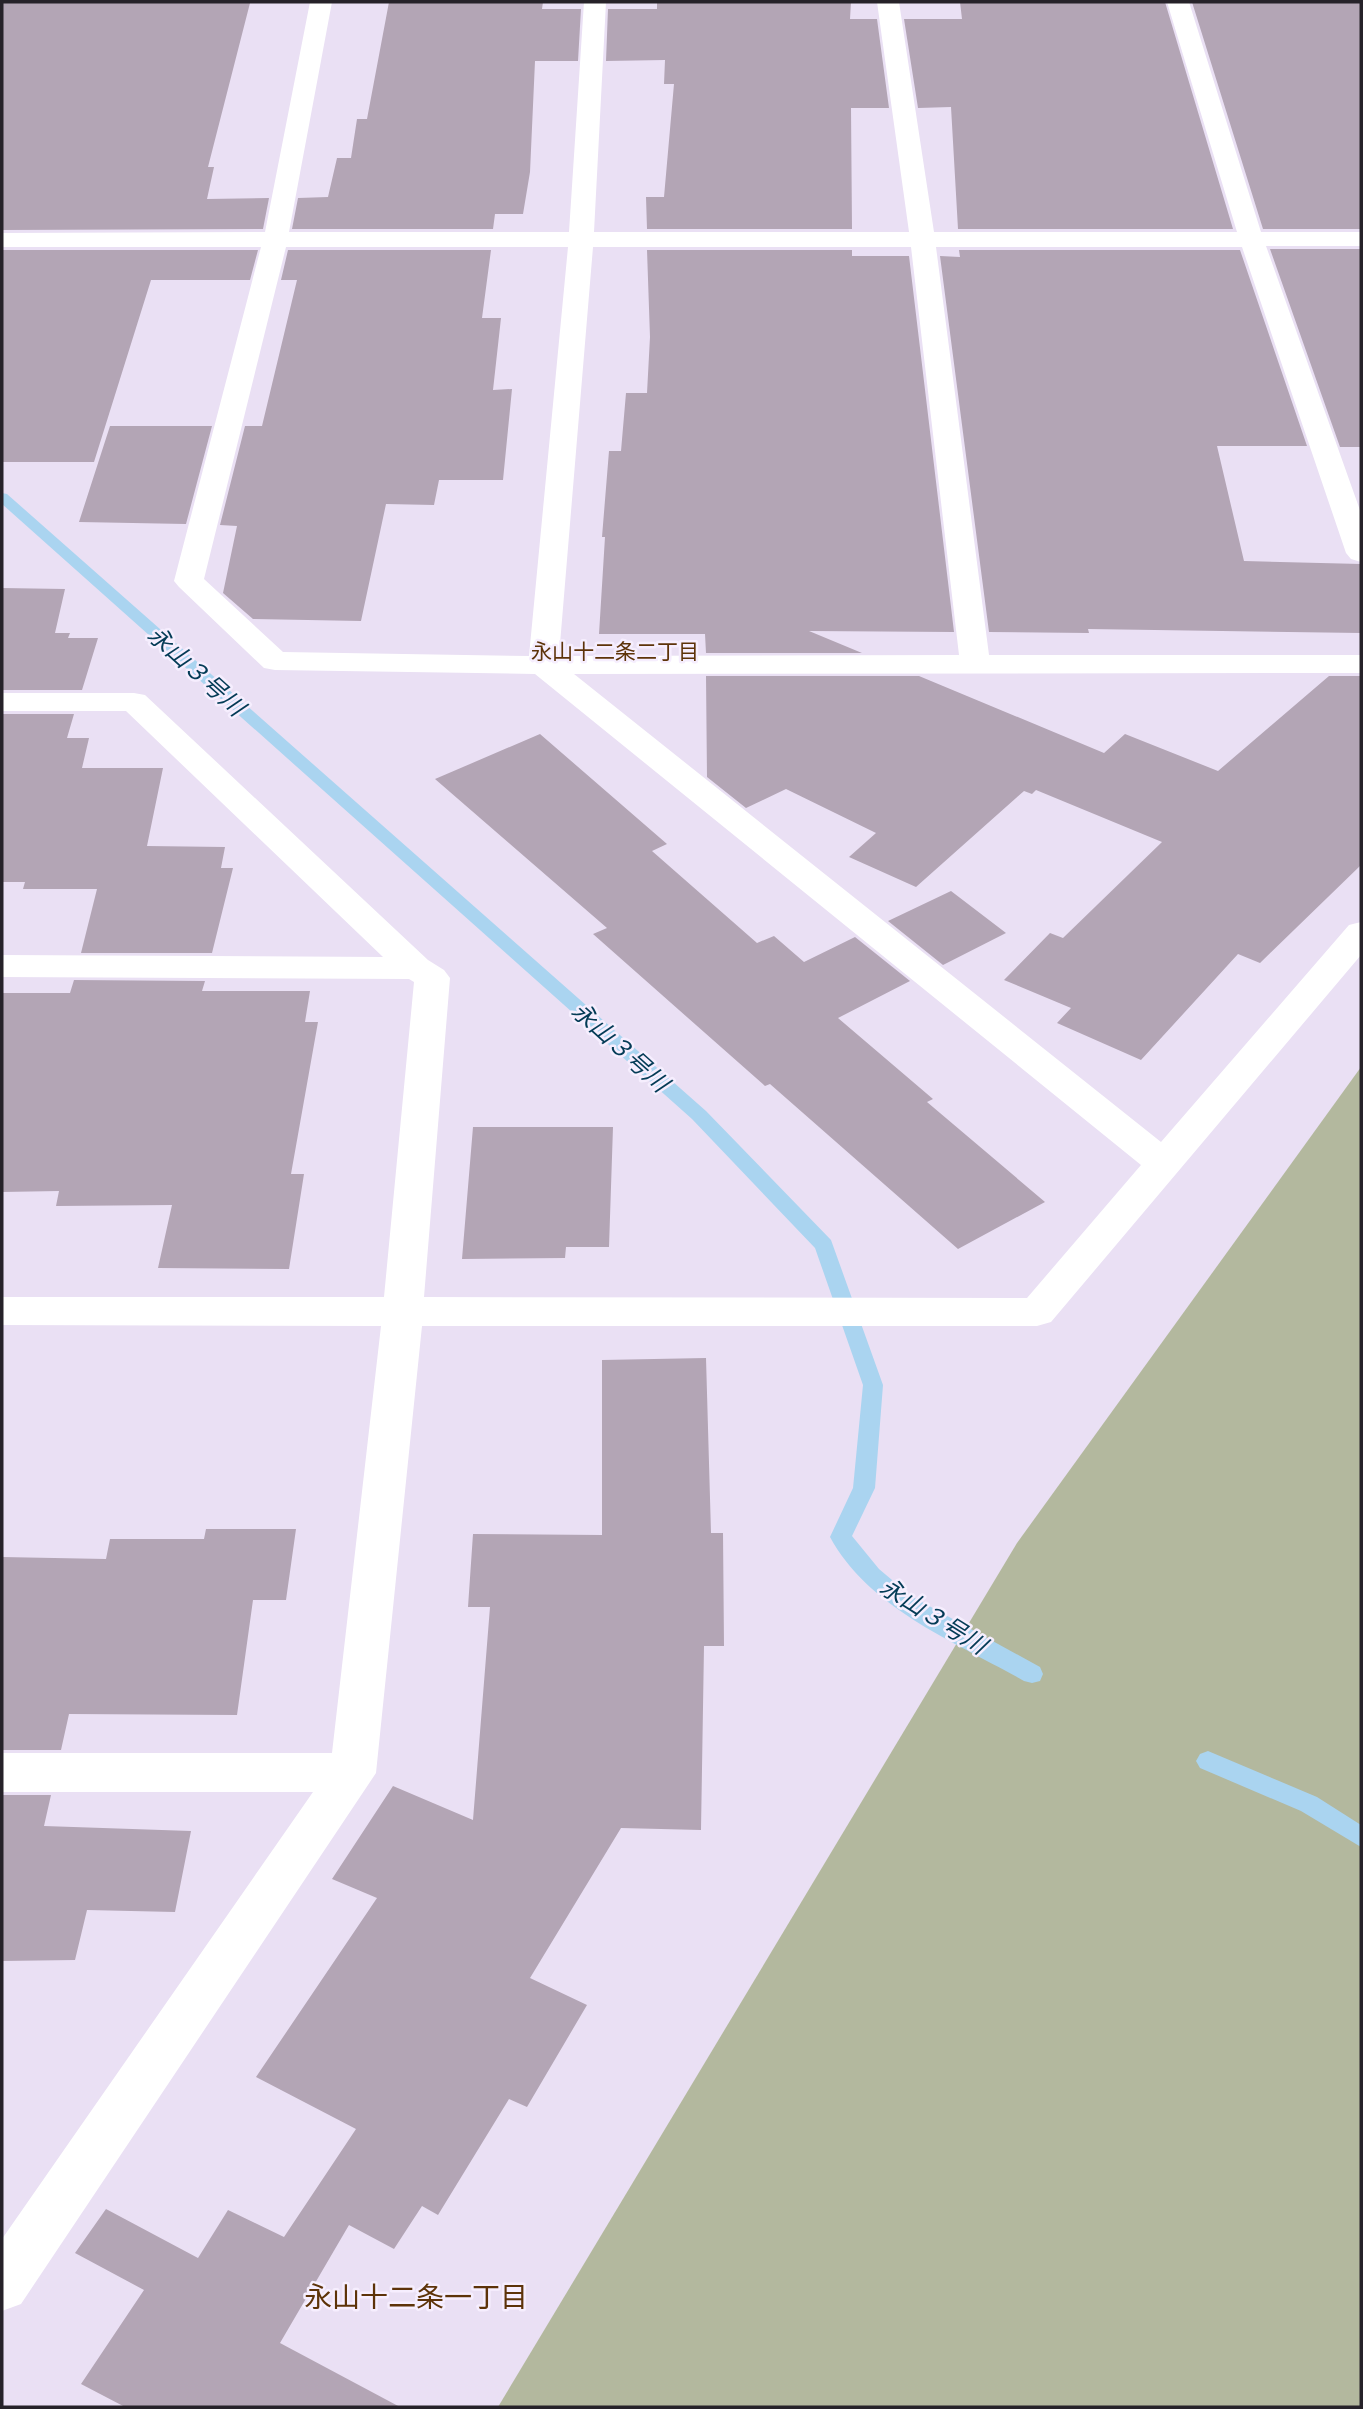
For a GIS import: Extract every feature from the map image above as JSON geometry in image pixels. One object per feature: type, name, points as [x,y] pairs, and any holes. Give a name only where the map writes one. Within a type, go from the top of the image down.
[{"type":"street","points":[[321,2],[276,238],[189,581],[275,661],[543,665],[975,662],[1361,664]]},
{"type":"street","points":[[543,665],[581,239],[595,2]]},
{"type":"street","points":[[888,2],[923,240],[975,662]]},
{"type":"street","points":[[1178,2],[1251,239],[1361,553]]},
{"type":"street","points":[[2,240],[1361,239]]},
{"type":"street","points":[[543,665],[1163,1163]]},
{"type":"street","points":[[2,702],[134,702],[416,968],[432,978],[403,1311],[353,1773],[2,2285]]},
{"type":"street","points":[[2,1311],[1037,1312],[1361,933]]},
{"type":"street","points":[[2,966],[416,968]]},
{"type":"street","points":[[2,1772],[353,1773]]},
{"type":"green space","points":[[1361,1067],[1361,2407],[498,2407],[1017,1543]]},
{"type":"building","points":[[389,2],[543,2],[542,9],[581,9],[578,61],[535,61],[530,172],[523,214],[495,214],[493,229],[292,229],[298,198],[328,197],[337,158],[351,158],[357,119],[367,119]]},
{"type":"building","points":[[657,2],[851,2],[850,19],[877,19],[889,108],[851,108],[852,229],[647,229],[646,197],[664,197],[674,84],[664,84],[665,60],[606,61],[608,9],[657,9]]},
{"type":"building","points":[[960,2],[1165,2],[1233,229],[958,229],[951,107],[918,108],[904,19],[962,19]]},
{"type":"building","points":[[1192,2],[1361,2],[1361,229],[1263,229]]},
{"type":"building","points":[[2,3],[250,3],[208,167],[214,167],[207,199],[269,198],[263,229],[2,230]]},
{"type":"building","points":[[1270,249],[1361,249],[1361,447],[1340,447]]},
{"type":"building","points":[[2,250],[258,250],[250,280],[151,280],[94,462],[2,462]]},
{"type":"building","points":[[288,250],[491,250],[482,318],[501,318],[493,390],[512,389],[503,480],[439,480],[434,505],[386,504],[361,621],[253,619],[223,593],[237,526],[220,525],[245,426],[262,426],[297,280],[281,280]]},
{"type":"building","points":[[647,250],[852,250],[852,256],[909,256],[954,632],[809,631],[862,653],[706,653],[705,634],[599,634],[605,537],[602,537],[609,451],[621,451],[626,393],[647,393],[650,337]]},
{"type":"building","points":[[959,250],[1240,250],[1307,446],[1217,446],[1244,561],[1361,564],[1361,633],[1088,629],[1089,633],[989,632],[940,256],[960,257]]},
{"type":"building","points":[[110,426],[212,426],[186,524],[79,522]]},
{"type":"building","points":[[2,588],[65,589],[55,633],[70,633],[68,638],[98,638],[82,690],[2,690]]},
{"type":"building","points":[[706,676],[919,676],[1104,753],[1125,734],[1218,771],[1329,676],[1361,676],[1361,865],[1260,963],[1238,954],[1141,1060],[1057,1023],[1071,1008],[1004,980],[1050,933],[1063,938],[1162,842],[1036,790],[1032,794],[1024,791],[916,887],[849,857],[876,833],[786,789],[746,808],[707,777]]},
{"type":"building","points":[[2,714],[74,714],[67,738],[89,738],[82,768],[163,768],[147,846],[225,847],[221,868],[233,868],[212,953],[81,953],[97,889],[23,889],[25,882],[2,882]]},
{"type":"building","points":[[540,734],[667,844],[652,851],[757,943],[774,936],[804,962],[855,937],[910,981],[838,1018],[933,1099],[927,1102],[1045,1202],[958,1249],[770,1084],[765,1086],[593,934],[607,928],[435,779]]},
{"type":"building","points":[[951,891],[1006,933],[943,965],[888,921]]},
{"type":"building","points":[[74,980],[205,981],[202,991],[310,991],[305,1022],[318,1022],[291,1174],[304,1174],[289,1269],[158,1268],[172,1205],[56,1206],[59,1191],[2,1192],[2,993],[70,993]]},
{"type":"building","points":[[473,1127],[613,1127],[609,1247],[566,1247],[565,1258],[462,1259]]},
{"type":"building","points":[[706,1358],[711,1533],[723,1533],[724,1646],[704,1646],[701,1830],[621,1828],[530,1978],[587,2005],[527,2107],[509,2099],[438,2215],[422,2206],[394,2249],[349,2225],[280,2343],[400,2407],[125,2407],[81,2384],[144,2290],[75,2253],[106,2209],[198,2258],[228,2210],[284,2237],[356,2129],[256,2077],[377,1898],[332,1879],[393,1786],[473,1820],[490,1607],[468,1607],[473,1534],[602,1535],[602,1360]]},
{"type":"building","points":[[206,1529],[296,1529],[286,1600],[253,1600],[237,1715],[69,1714],[61,1750],[2,1750],[2,1557],[106,1559],[110,1539],[204,1539]]},
{"type":"building","points":[[2,1795],[51,1795],[44,1826],[191,1831],[175,1912],[87,1910],[75,1960],[2,1961]]},
{"type":"waterway","name":"永山３号川","points":[[2,497],[699,1115],[824,1245],[873,1385],[864,1488],[841,1537],[871,1575],[903,1602],[1032,1674]]},
{"type":"waterway","name":"永山３号川","points":[[1208,1761],[1309,1804],[1361,1837]]},
{"type":"district","name":"永山十二条二丁目","points":[[615,650]]},
{"type":"district","name":"永山十二条一丁目","points":[[416,2296]]}]
